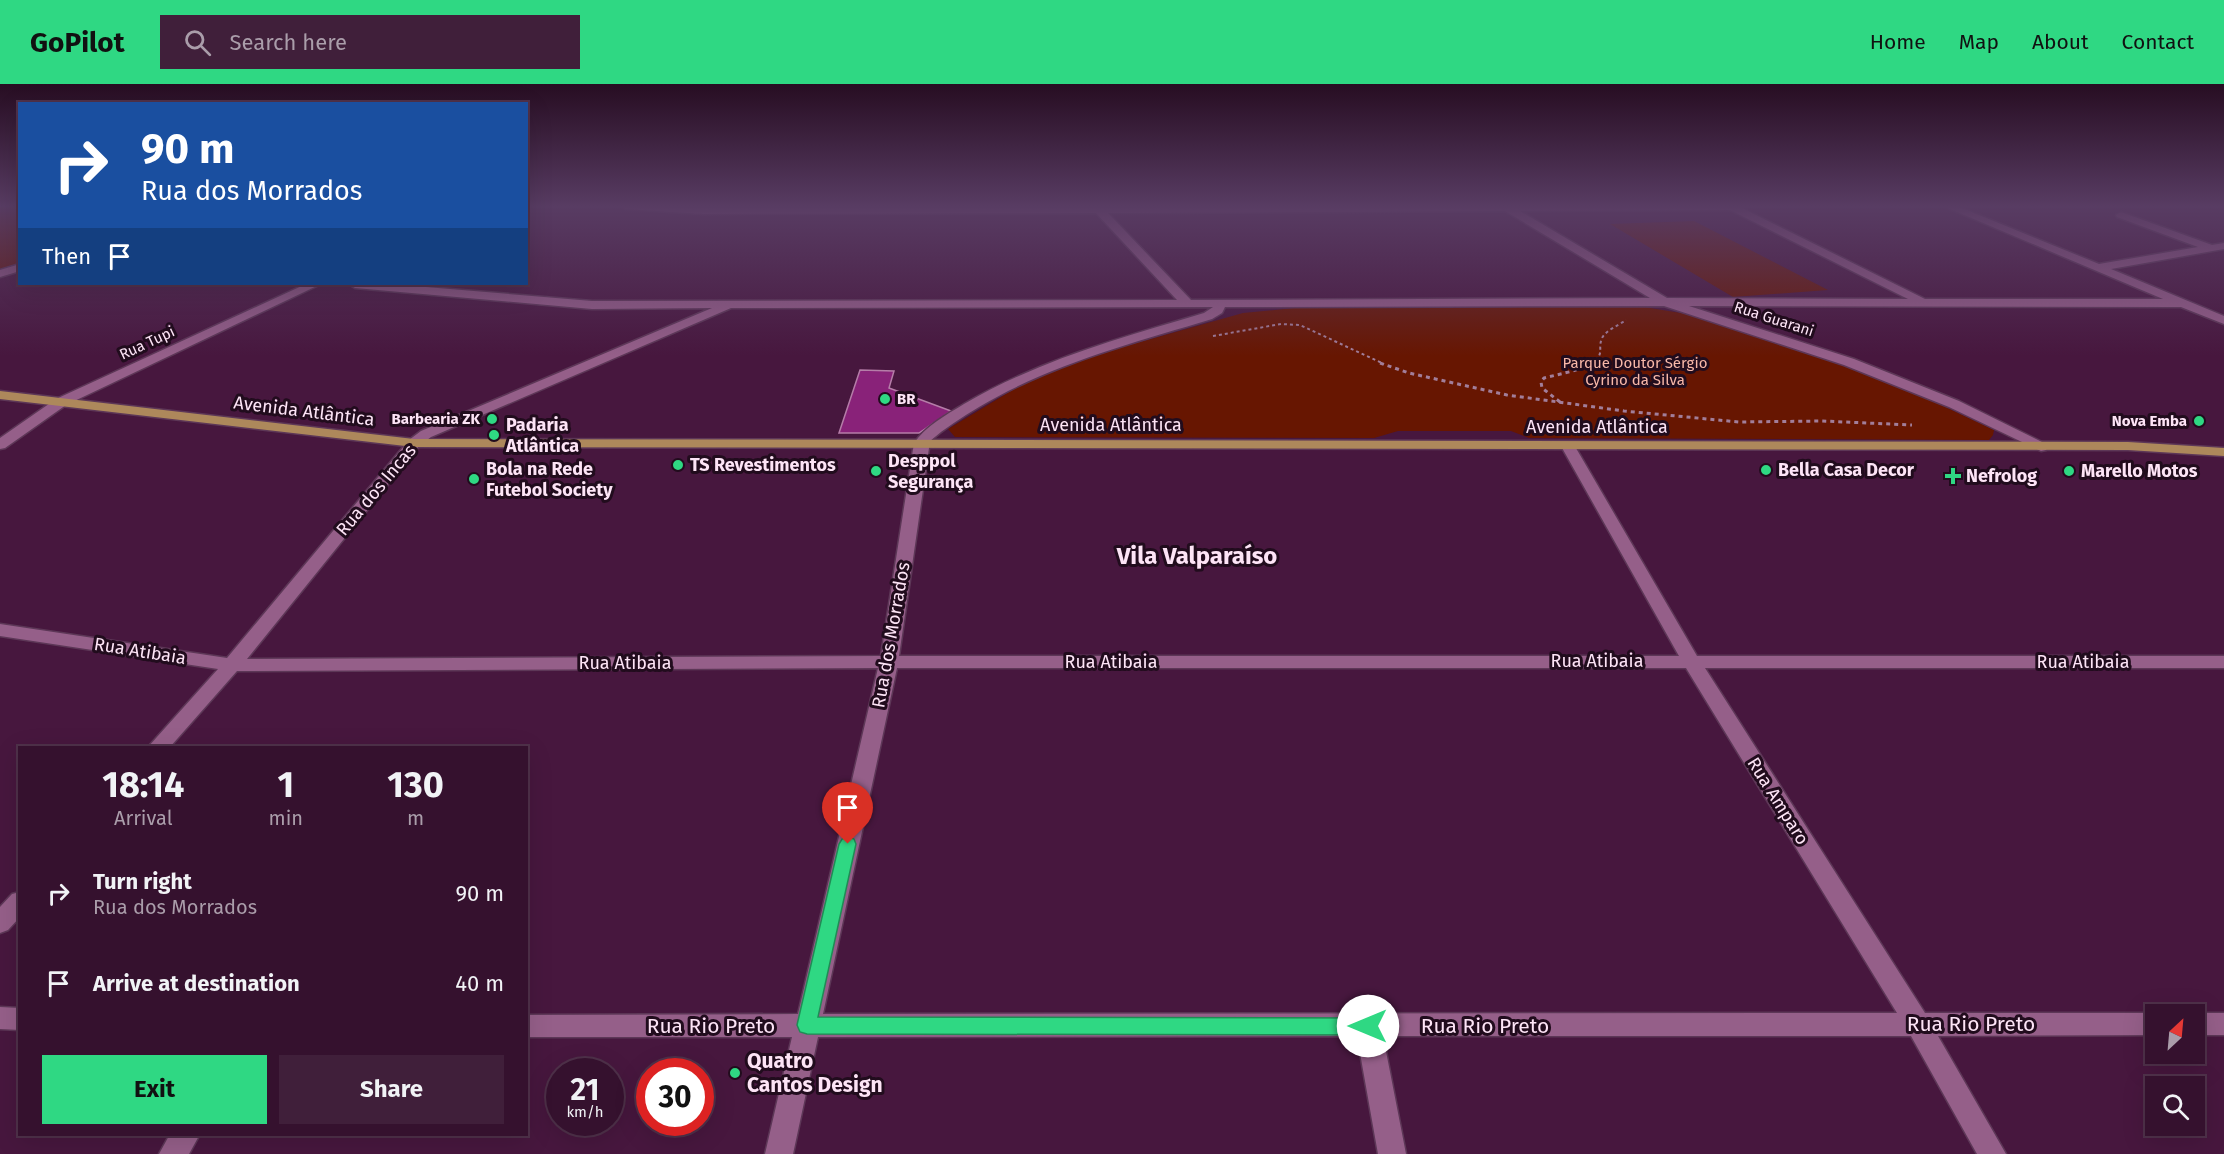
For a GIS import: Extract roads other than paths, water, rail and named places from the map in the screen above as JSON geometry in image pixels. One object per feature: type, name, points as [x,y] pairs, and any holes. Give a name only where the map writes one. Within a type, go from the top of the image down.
[{"type":"main road","name":"Avenida Atlântica","points":[[0,395],[414,443],[2128,446],[2224,452]]},
{"type":"street","points":[[1143,256],[1187,303]]},
{"type":"street","name":"Rua Guarani","points":[[1588,256],[1665,302],[1860,366],[1954,404],[2041,447]]},
{"type":"street","points":[[1830,256],[1924,302]]},
{"type":"street","points":[[2070,256],[2224,320]]},
{"type":"street","points":[[2099,268],[2167,256]]},
{"type":"street","points":[[0,274],[18,268]]},
{"type":"street","name":"Rua Tupi","points":[[0,445],[61,402],[313,285]]},
{"type":"street","points":[[366,285],[574,304],[2184,303]]},
{"type":"street","points":[[921,443],[933,431],[1007,384],[1090,350],[1208,316],[1218,310],[1220,303]]},
{"type":"street","name":"Rua dos Incas","points":[[159,746],[232,665],[414,443],[440,427],[733,304]]},
{"type":"street","name":"Rua dos Morrados","points":[[779,1154],[889,662],[921,443]]},
{"type":"street","name":"Rua Amparo","points":[[1568,446],[1691,661],[1918,1024],[1992,1154]]},
{"type":"street","name":"Rua Atibaia","points":[[0,630],[232,665],[889,662],[2224,662]]},
{"type":"street","points":[[0,922],[18,903]]},
{"type":"street","points":[[0,1018],[18,1019]]},
{"type":"street","name":"Rua Rio Preto","points":[[528,1026],[2145,1024]]},
{"type":"street","points":[[2205,1024],[2224,1024]]},
{"type":"street","points":[[1368,1026],[1392,1154]]},
{"type":"street","points":[[173,1154],[185,1136]]},
{"type":"place","name":"BR","points":[[885,399]]},
{"type":"place","name":"Barbearia ZK","points":[[492,419]]},
{"type":"place","name":"Nova Emba","points":[[2199,421]]},
{"type":"place","name":"Padaria Atlântica","points":[[494,435]]},
{"type":"place","name":"TS Revestimentos","points":[[678,465]]},
{"type":"place","name":"Bella Casa Decor","points":[[1766,470]]},
{"type":"place","name":"Desppol Segurança","points":[[876,471]]},
{"type":"place","name":"Marello Motos","points":[[2069,471]]},
{"type":"place","name":"Nefrolog","points":[[1953,476]]},
{"type":"place","name":"Bola na Rede Futebol Society","points":[[474,479]]},
{"type":"place","name":"Quatro Cantos Design","points":[[735,1073]]},
{"type":"district","name":"Vila Valparaíso","points":[[1197,556]]},
{"type":"park label","name":"Parque Doutor Sérgio Cyrino da Silva","points":[[1635,372]]}]
